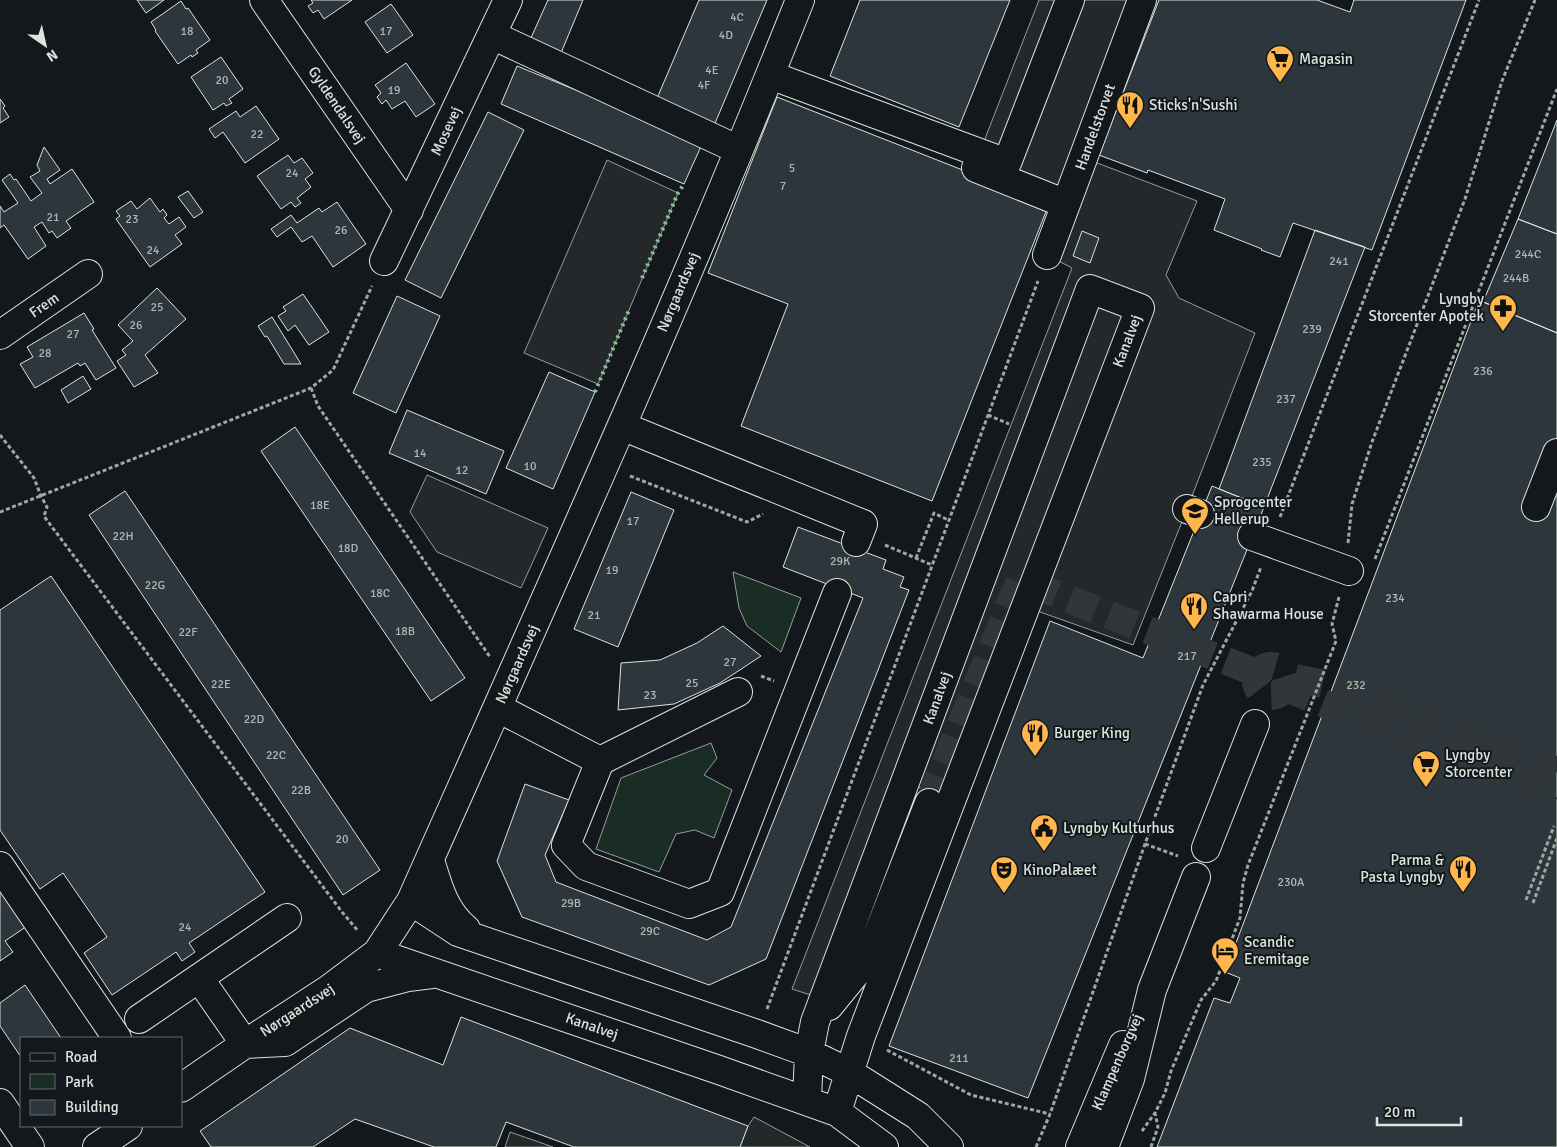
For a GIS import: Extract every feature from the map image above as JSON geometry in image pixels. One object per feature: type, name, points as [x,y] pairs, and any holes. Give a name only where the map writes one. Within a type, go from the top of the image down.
[{"type":"street","name":"Gyldendalsvej","points":[[264,0],[409,210]]},
{"type":"street","name":"Mosevej","points":[[384,261],[508,0]]},
{"type":"street","name":"Nørgaardsvej","points":[[182,1087],[329,989],[376,953],[411,901],[622,426],[770,76],[800,0]]},
{"type":"street","points":[[770,76],[1007,163],[1070,0]]},
{"type":"street","name":"Handelstorvet","points":[[1047,255],[1142,0]]},
{"type":"street","points":[[492,36],[739,150]]},
{"type":"street","points":[[974,168],[1066,204]]},
{"type":"street","name":"Frem","points":[[0,335],[88,274]]},
{"type":"street","name":"Kanalvej","points":[[807,1100],[809,1053],[815,1022],[1090,289],[1140,308],[861,1036],[837,1112]]},
{"type":"street","points":[[622,426],[863,524],[858,538]]},
{"type":"street","points":[[1536,507],[1557,453]]},
{"type":"street","points":[[1252,536],[1350,571]]},
{"type":"street","points":[[738,692],[600,761],[566,845],[586,866],[689,904],[720,892],[837,593]]},
{"type":"street","points":[[503,696],[600,761]]},
{"type":"street","points":[[1206,848],[1255,724]]},
{"type":"street","points":[[815,1022],[869,957],[929,803]]},
{"type":"street","points":[[430,860],[440,892],[448,909],[458,923],[476,938]]},
{"type":"street","points":[[0,866],[117,1037]]},
{"type":"street","points":[[1152,990],[1196,877]]},
{"type":"street","points":[[411,901],[458,932],[809,1053],[850,1073],[918,1116],[949,1147]]},
{"type":"street","points":[[139,1019],[288,918]]},
{"type":"street","name":"Kanalvej","points":[[376,953],[807,1100],[837,1112],[884,1147]]},
{"type":"street","points":[[199,978],[245,1044],[285,1042],[366,988],[408,977],[436,973]]},
{"type":"street","name":"Klampenborgvej","points":[[1080,1147],[1130,1028],[1152,990]]},
{"type":"street","name":"Klampenborgvej","points":[[1104,1147],[1130,1078],[1152,990]]},
{"type":"street","points":[[0,1104],[30,1147]]},
{"type":"street","points":[[97,1147],[127,1127]]},
{"type":"path","points":[[1140,1133],[1155,1113],[1165,1093],[1171,1071],[1201,1000],[1216,981],[1240,918],[1243,883],[1248,865],[1336,641],[1332,624],[1341,592],[1350,571],[1348,542],[1352,504],[1372,442],[1465,199],[1502,81],[1535,0]]},
{"type":"path","points":[[1374,560],[1557,89]]},
{"type":"path","points":[[757,1034],[1047,255]]},
{"type":"path","points":[[0,512],[311,388],[333,370],[384,261]]},
{"type":"path","points":[[311,388],[318,406],[503,696]]},
{"type":"path","points":[[988,415],[1016,426]]},
{"type":"path","points":[[0,435],[34,478],[40,496],[47,508],[44,516],[46,519],[336,904],[376,953]]},
{"type":"path","points":[[605,465],[747,522],[794,496]]},
{"type":"path","points":[[916,558],[934,513],[948,520]]},
{"type":"path","points":[[858,538],[932,565]]},
{"type":"path","points":[[1526,900],[1554,826]]},
{"type":"path","points":[[1533,903],[1557,838]]},
{"type":"path","points":[[1145,844],[1167,851]]},
{"type":"path","points":[[861,1036],[971,1095],[1050,1114],[1036,1147]]},
{"type":"path","points":[[1151,1147],[1158,1127],[1155,1113]]},
{"type":"green space","points":[[733,572],[801,598],[781,652],[747,626],[739,608]]},
{"type":"green space","points":[[711,743],[717,758],[704,775],[732,790],[714,838],[695,830],[676,834],[659,872],[596,849],[621,778]]},
{"type":"shaded area","points":[[1039,0],[1153,0],[1092,161],[1197,201],[1166,275],[1179,298],[1255,333],[1133,645],[1029,608],[957,801],[918,787],[856,947],[817,997],[792,989],[1072,268],[1047,255],[1066,204],[974,167]]},
{"type":"shaded area","points":[[607,160],[678,193],[598,384],[524,353]]},
{"type":"shaded area","points":[[427,475],[548,528],[521,588],[437,552],[410,512]]},
{"type":"shaded area","points":[[754,1117],[810,1147],[740,1147],[748,1126]]},
{"type":"shaded area","points":[[510,1132],[553,1147],[505,1147]]},
{"type":"building","points":[[137,0],[164,0],[146,13]]},
{"type":"building","points":[[311,0],[352,0],[324,19],[318,10],[313,13],[308,6],[313,3]]},
{"type":"building","points":[[548,0],[583,0],[561,53],[530,40]]},
{"type":"building","points":[[699,0],[767,0],[713,128],[655,103]]},
{"type":"building","points":[[860,0],[1010,0],[959,127],[830,76]]},
{"type":"building","name":"Magasin","points":[[1159,0],[1317,0],[1350,12],[1354,0],[1466,0],[1372,250],[1293,223],[1280,257],[1214,230],[1225,199],[1148,170],[1147,173],[1099,155]]},
{"type":"building","points":[[181,1],[210,40],[196,50],[198,53],[192,57],[191,55],[178,64],[155,31],[151,22]]},
{"type":"building","points":[[391,4],[413,35],[387,53],[365,22]]},
{"type":"building","points":[[221,57],[243,89],[229,99],[232,103],[226,106],[224,103],[213,110],[191,77]]},
{"type":"building","points":[[406,63],[435,104],[416,117],[405,101],[392,109],[386,100],[382,104],[377,97],[381,93],[375,85]]},
{"type":"building","points":[[517,66],[703,142],[684,184],[501,104]]},
{"type":"building","points":[[777,97],[1049,204],[932,501],[741,426],[788,304],[708,273]]},
{"type":"building","points":[[0,99],[9,117],[0,123]]},
{"type":"building","points":[[256,106],[279,139],[245,163],[223,132],[215,138],[209,129],[236,111],[240,117]]},
{"type":"building","points":[[488,112],[524,130],[441,298],[405,280]]},
{"type":"building","points":[[1557,120],[1557,234],[1518,219]]},
{"type":"building","points":[[44,147],[60,170],[47,179],[50,184],[72,169],[94,202],[66,221],[71,228],[57,238],[52,231],[49,233],[42,222],[34,227],[46,246],[28,259],[4,225],[0,228],[0,206],[4,212],[18,203],[2,180],[10,174],[14,180],[16,179],[31,201],[42,193],[30,177],[40,171],[37,165]]},
{"type":"building","points":[[288,155],[294,163],[302,158],[313,173],[305,179],[311,187],[297,198],[301,203],[295,207],[291,202],[281,209],[257,176]]},
{"type":"building","points":[[188,191],[203,212],[194,218],[178,197]]},
{"type":"building","points":[[150,198],[160,212],[163,209],[167,215],[164,218],[169,224],[179,217],[186,227],[175,235],[182,244],[150,267],[116,219],[120,216],[116,211],[131,201],[137,209]]},
{"type":"building","points":[[337,202],[366,244],[333,267],[312,236],[302,242],[291,227],[277,237],[271,229],[291,215],[297,223],[319,208],[322,212]]},
{"type":"building","points":[[1518,219],[1557,234],[1557,333],[1483,302]]},
{"type":"building","points":[[1315,230],[1365,247],[1264,507],[1219,489]]},
{"type":"building","points":[[1082,231],[1099,238],[1090,263],[1073,256]]},
{"type":"building","points":[[157,288],[186,319],[145,355],[158,373],[134,387],[117,361],[126,355],[122,350],[133,341],[118,325]]},
{"type":"building","points":[[303,294],[329,332],[309,345],[295,325],[288,331],[278,316],[286,311],[283,307]]},
{"type":"building","points":[[397,296],[440,316],[396,413],[353,393]]},
{"type":"building","name":"Lyngby Storcenter","points":[[1479,300],[1557,333],[1557,1147],[1157,1147],[1214,998],[1230,1003],[1240,978],[1225,972]]},
{"type":"building","points":[[84,313],[94,329],[92,330],[116,368],[96,380],[85,363],[80,366],[78,363],[35,388],[20,364],[33,357],[27,347]]},
{"type":"building","points":[[272,317],[301,364],[284,364],[267,336],[265,337],[258,326]]},
{"type":"building","points":[[549,372],[595,392],[553,489],[506,468]]},
{"type":"building","points":[[83,376],[91,389],[68,403],[61,390]]},
{"type":"building","points":[[407,410],[504,451],[486,494],[389,453]]},
{"type":"building","points":[[295,427],[465,678],[431,701],[261,451]]},
{"type":"building","name":"Lyngby Kulturhus","points":[[1212,486],[1264,507],[1028,1098],[889,1046],[1050,621],[1143,658]]},
{"type":"building","points":[[125,491],[380,870],[343,895],[89,515]]},
{"type":"building","points":[[631,492],[674,510],[618,647],[574,629]]},
{"type":"building","points":[[798,527],[886,560],[883,569],[904,577],[900,587],[909,590],[766,959],[709,985],[522,917],[497,861],[525,784],[569,800],[545,855],[556,882],[707,940],[731,927],[863,598],[783,567]]},
{"type":"building","points":[[51,576],[265,892],[189,943],[195,952],[182,961],[176,952],[112,995],[84,953],[107,937],[63,873],[40,889],[0,830],[0,610]]},
{"type":"building","points":[[723,626],[761,656],[720,683],[674,704],[618,710],[621,663],[660,660],[697,643]]},
{"type":"building","points":[[0,881],[30,924],[5,941],[13,952],[0,961]]},
{"type":"building","points":[[25,985],[60,1037],[20,1037],[20,1056],[0,1026],[0,1003]]},
{"type":"building","points":[[461,1017],[748,1126],[740,1147],[574,1147],[506,1122],[496,1147],[434,1147],[355,1119],[313,1147],[211,1147],[200,1131],[350,1028],[443,1065]]},
{"type":"tunnel","points":[[837,593],[856,542]]},
{"type":"tunnel","points":[[929,803],[1020,580],[1257,673]]},
{"type":"tunnel","points":[[1271,666],[1282,670],[1286,681],[1282,692],[1271,696],[1260,692],[1256,681],[1260,670],[1271,666]]},
{"type":"tunnel","points":[[1295,678],[1333,686],[1557,771]]},
{"type":"tunnel","points":[[1284,687],[1557,798]]},
{"type":"hedge","points":[[642,278],[678,193],[684,184]]},
{"type":"hedge","points":[[595,392],[629,310]]},
{"type":"place","name":"Magasin","points":[[1280,83]]},
{"type":"place","name":"Sticks'n'Sushi","points":[[1130,129]]},
{"type":"place","name":"Lyngby Storcenter Apotek","points":[[1503,332]]},
{"type":"place","name":"Sprogcenter Hellerup","points":[[1195,535]]},
{"type":"place","name":"Capri Shawarma House","points":[[1194,630]]},
{"type":"place","name":"Burger King","points":[[1035,757]]},
{"type":"place","name":"Lyngby Storcenter","points":[[1426,788]]},
{"type":"place","name":"Lyngby Kulturhus","points":[[1044,852]]},
{"type":"place","name":"Parma & Pasta Lyngby","points":[[1463,893]]},
{"type":"place","name":"KinoPalæet","points":[[1004,894]]},
{"type":"place","name":"Scandic Eremitage","points":[[1225,975]]}]
